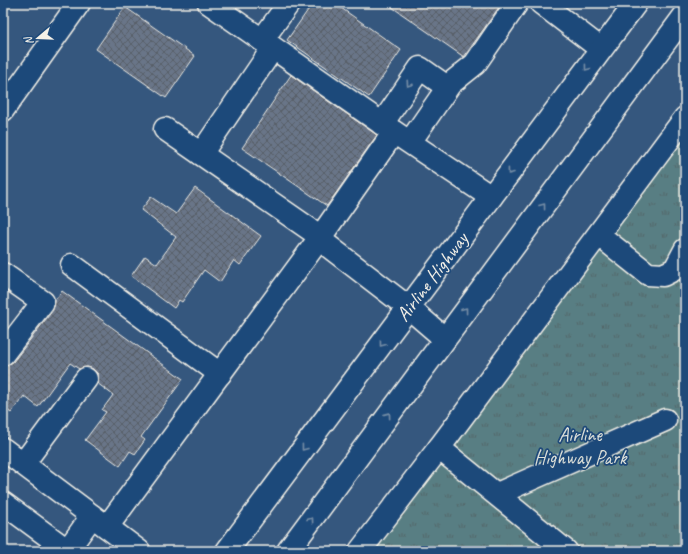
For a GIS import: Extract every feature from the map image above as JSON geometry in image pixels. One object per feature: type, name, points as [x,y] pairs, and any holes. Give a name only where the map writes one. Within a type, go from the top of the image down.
[{"type":"main road","points":[[3,110],[79,3]]},
{"type":"main road","points":[[208,3],[491,197]]},
{"type":"main road","points":[[201,154],[268,44],[289,3]]},
{"type":"main road","points":[[3,503],[67,550],[99,522],[220,374],[396,133],[475,64],[517,3]]},
{"type":"main road","points":[[540,3],[601,49]]},
{"type":"main road","name":"Airline Highway","points":[[227,551],[636,3]]},
{"type":"main road","points":[[583,153],[679,3]]},
{"type":"main road","points":[[288,551],[444,338],[685,15]]},
{"type":"main road","points":[[396,133],[420,68],[448,87]]},
{"type":"main road","points":[[360,551],[440,448],[685,118]]},
{"type":"main road","points":[[165,129],[320,238],[409,308],[444,338]]},
{"type":"main road","points":[[599,235],[648,274],[663,275],[674,269],[685,250]]},
{"type":"main road","points":[[72,265],[220,374]]},
{"type":"main road","points":[[3,274],[43,302],[3,354]]},
{"type":"main road","points":[[86,379],[10,458],[138,551]]},
{"type":"main road","points":[[497,494],[665,420]]},
{"type":"main road","points":[[440,448],[566,551]]},
{"type":"green space","name":"Airline Highway Park","points":[[685,126],[685,551],[369,551]]},
{"type":"building","points":[[313,3],[334,3],[401,50],[369,97],[287,40]]},
{"type":"building","points":[[386,3],[502,3],[464,57]]},
{"type":"building","points":[[125,7],[195,56],[166,98],[96,49]]},
{"type":"building","points":[[291,75],[377,135],[327,206],[242,148]]},
{"type":"building","points":[[195,188],[261,236],[240,265],[234,260],[220,282],[204,270],[182,302],[179,300],[174,308],[131,276],[145,256],[157,264],[176,237],[141,210],[151,197],[176,214]]},
{"type":"building","points":[[62,291],[183,379],[141,437],[145,440],[135,454],[130,451],[120,466],[85,440],[106,412],[102,410],[113,395],[97,383],[98,374],[93,369],[87,367],[79,369],[70,363],[38,407],[24,396],[11,413],[3,407],[3,368],[13,362],[53,310],[55,300]]}]
